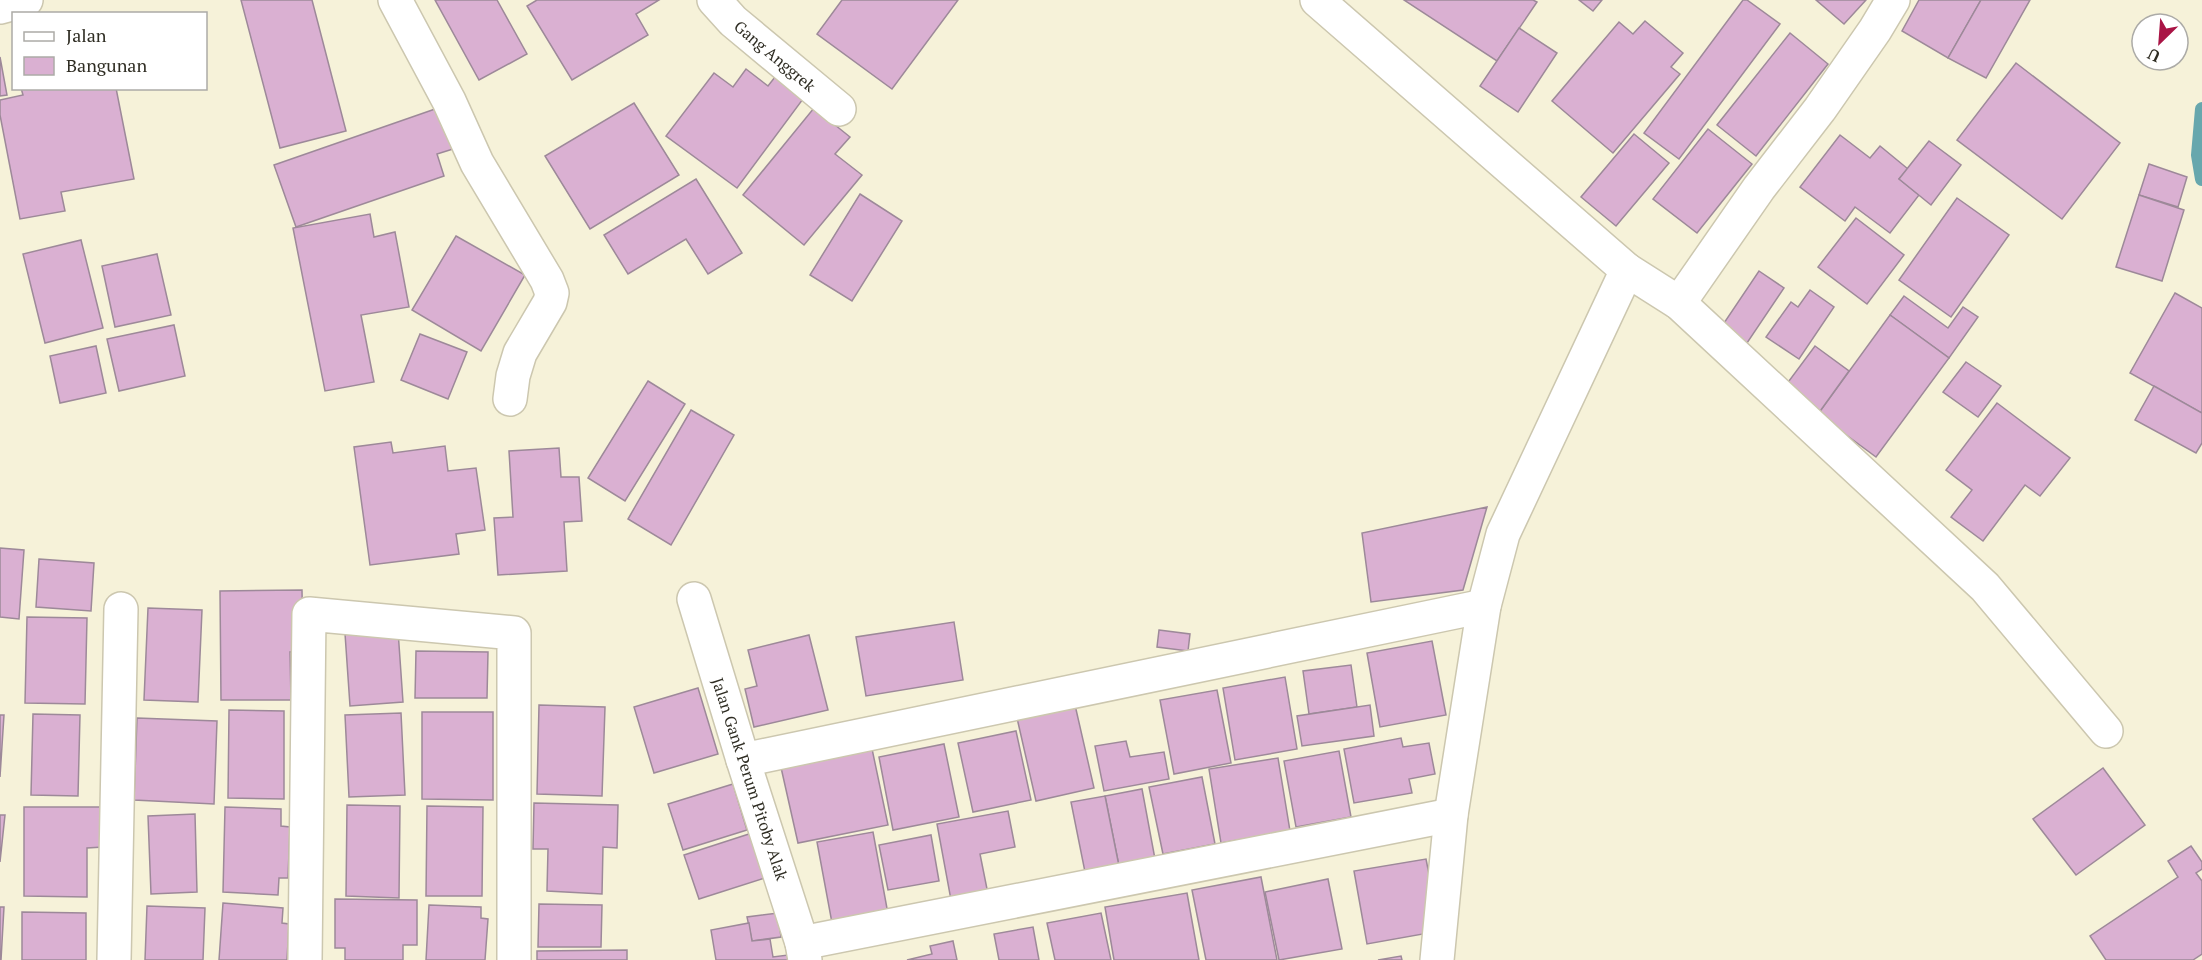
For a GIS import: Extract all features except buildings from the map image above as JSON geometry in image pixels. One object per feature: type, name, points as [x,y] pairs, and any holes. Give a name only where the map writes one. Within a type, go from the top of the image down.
[{"type":"street","points":[[0,7],[26,0]]},
{"type":"street","points":[[394,0],[449,102],[477,163],[547,280],[552,293],[550,302],[520,353],[510,399]]},
{"type":"street","name":"Gang Anggrek","points":[[714,0],[734,21],[839,109]]},
{"type":"street","points":[[1317,0],[1627,270],[1679,303],[1985,587],[2106,731]]},
{"type":"street","points":[[1679,303],[1759,188],[1820,109],[1893,0]]},
{"type":"street","points":[[1437,960],[1451,815],[1484,606],[1503,534],[1627,270]]},
{"type":"street","name":"Jalan Gank Perum Pitoby Alak","points":[[694,599],[804,952]]},
{"type":"street","points":[[743,760],[1484,606]]},
{"type":"street","points":[[114,960],[121,609]]},
{"type":"street","points":[[305,960],[309,614],[514,633],[514,960]]},
{"type":"street","points":[[804,952],[1451,815]]},
{"type":"waterway","points":[[2202,109],[2198,155],[2202,179]]}]
